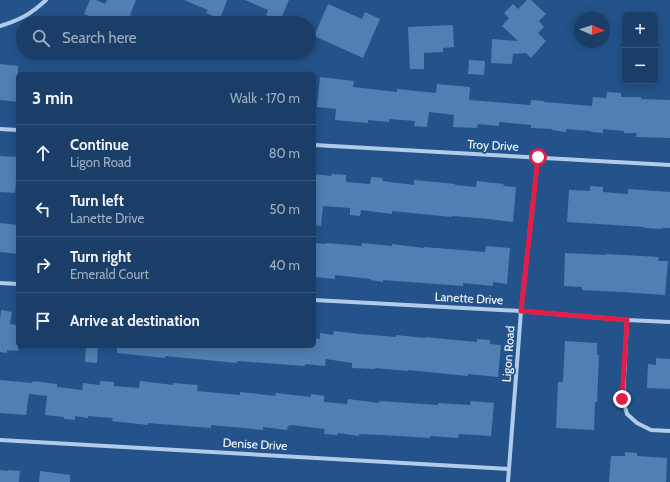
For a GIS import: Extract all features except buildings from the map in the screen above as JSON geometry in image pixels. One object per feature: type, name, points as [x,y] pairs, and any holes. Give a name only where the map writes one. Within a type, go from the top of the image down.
[{"type":"street","points":[[25,16],[46,0]]},
{"type":"street","points":[[0,26],[16,21]]},
{"type":"street","points":[[0,129],[16,130]]},
{"type":"street","name":"Troy Drive","points":[[316,145],[670,165]]},
{"type":"street","name":"Ligon Road","points":[[508,482],[521,311],[538,157]]},
{"type":"street","points":[[0,283],[16,284]]},
{"type":"street","name":"Lanette Drive","points":[[316,300],[521,311],[670,322]]},
{"type":"street","points":[[627,320],[622,399],[626,414],[637,423],[651,430],[670,431]]},
{"type":"street","name":"Denise Drive","points":[[0,440],[509,469]]},
{"type":"route","points":[[538,157],[521,311],[627,320],[622,399]]}]
